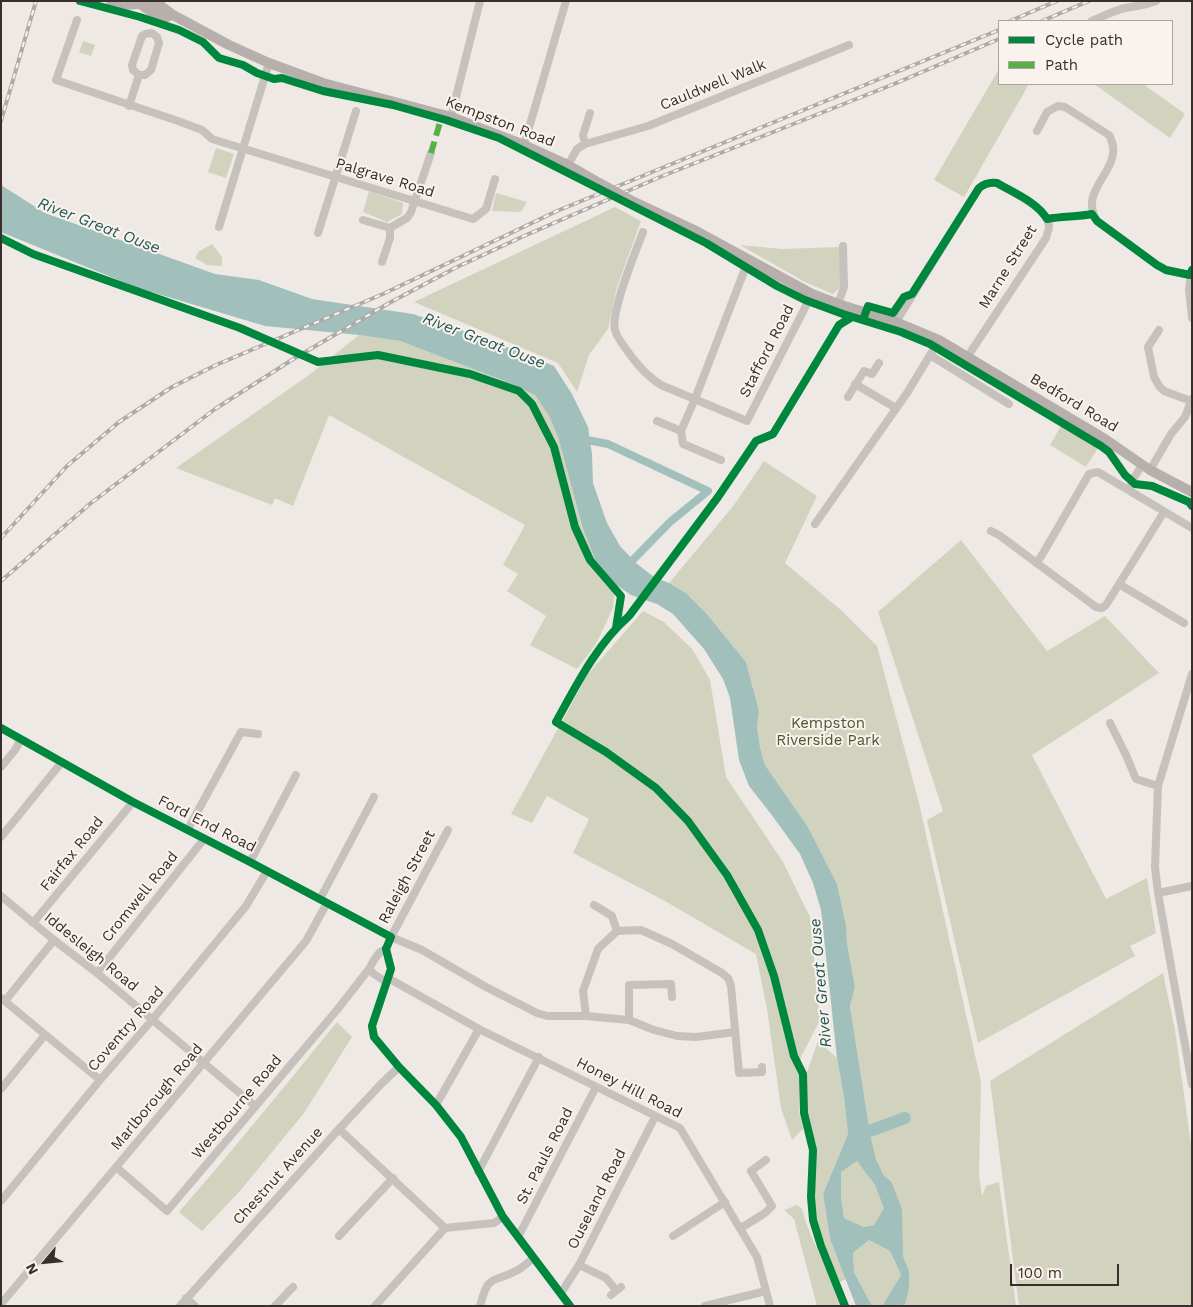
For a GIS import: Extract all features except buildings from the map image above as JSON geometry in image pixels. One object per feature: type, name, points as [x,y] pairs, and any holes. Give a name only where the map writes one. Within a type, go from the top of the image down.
[{"type":"main road","name":"Kempston Road","points":[[111,1],[123,4],[152,3],[165,8],[173,15],[229,45],[269,63],[323,83],[451,117],[524,145],[568,165],[630,200],[694,230],[748,261],[812,294],[838,304]]},
{"type":"main road","name":"Bedford Road","points":[[838,304],[896,322],[939,340],[1106,439],[1146,467],[1192,492]]},
{"type":"street","points":[[451,117],[480,1]]},
{"type":"street","points":[[524,145],[566,1]]},
{"type":"street","points":[[1094,20],[1118,10],[1144,6],[1156,1]]},
{"type":"street","name":"Palgrave Road","points":[[77,20],[56,80],[202,130],[212,139],[473,218],[486,209],[495,179]]},
{"type":"street","points":[[152,34],[157,37],[159,43],[151,70],[145,75],[139,75],[133,70],[132,65],[142,36],[152,34]]},
{"type":"street","name":"Cauldwell Walk","points":[[585,144],[648,126],[849,45]]},
{"type":"street","points":[[219,227],[244,149],[251,116],[269,63]]},
{"type":"street","points":[[129,106],[139,75]]},
{"type":"street","points":[[1036,131],[1047,112],[1053,107],[1058,106],[1065,107],[1110,135],[1113,142],[1114,156],[1092,197],[1092,214],[1097,221],[1157,265],[1166,270],[1191,273],[1189,296],[1192,318]]},
{"type":"street","points":[[318,233],[356,111]]},
{"type":"street","points":[[568,165],[577,149],[585,144],[583,135],[590,113]]},
{"type":"street","points":[[1043,119],[1051,123]]},
{"type":"street","points":[[363,220],[390,228],[407,218],[415,202],[431,153]]},
{"type":"street","name":"Marne Street","points":[[896,322],[978,188],[991,182],[997,183],[1043,212],[1049,227],[1046,238],[968,356]]},
{"type":"street","points":[[382,262],[390,238],[390,228]]},
{"type":"street","points":[[643,232],[630,264],[614,319],[615,330],[620,340],[650,378],[695,399]]},
{"type":"street","points":[[838,304],[844,287],[843,246]]},
{"type":"street","points":[[721,460],[684,444],[681,431],[748,261]]},
{"type":"street","name":"Stafford Road","points":[[695,399],[747,421],[812,294]]},
{"type":"street","points":[[1130,491],[1132,481],[1146,467],[1185,417],[1192,400],[1164,391],[1154,377],[1148,347],[1156,341],[1159,330]]},
{"type":"street","points":[[815,524],[896,408],[939,340]]},
{"type":"street","points":[[930,354],[1009,404]]},
{"type":"street","points":[[848,397],[864,371],[872,374],[879,363]]},
{"type":"street","points":[[855,384],[896,408]]},
{"type":"street","points":[[657,421],[681,431]]},
{"type":"street","points":[[1036,563],[1089,474],[1098,472],[1192,528]]},
{"type":"street","points":[[1003,527],[995,533],[1096,607],[1102,608],[1106,606],[1164,512]]},
{"type":"street","points":[[1120,584],[1184,623]]},
{"type":"street","points":[[1192,674],[1158,786],[1155,867],[1158,894],[1192,1084]]},
{"type":"street","points":[[1110,723],[1136,779],[1158,786]]},
{"type":"street","name":"Ford End Road","points":[[1,728],[133,802],[188,829],[390,937],[422,950],[486,987],[537,1013],[547,1016],[586,1016],[628,1020],[676,1036],[696,1037],[735,1032]]},
{"type":"street","points":[[188,829],[241,732],[258,734]]},
{"type":"street","points":[[1,767],[16,750],[21,739]]},
{"type":"street","points":[[1,837],[61,763]]},
{"type":"street","points":[[250,862],[296,776]]},
{"type":"street","points":[[320,899],[374,797]]},
{"type":"street","name":"Fairfax Road","points":[[33,923],[133,802]]},
{"type":"street","name":"Raleigh Street","points":[[390,937],[448,830]]},
{"type":"street","name":"Cromwell Road","points":[[96,973],[204,838]]},
{"type":"street","name":"Coventry Road","points":[[1,1201],[246,906],[267,871]]},
{"type":"street","points":[[1158,894],[1192,886]]},
{"type":"street","name":"Iddesleigh Road","points":[[1,896],[255,1106]]},
{"type":"street","name":"Marlborough Road","points":[[1,1304],[306,941],[328,903]]},
{"type":"street","points":[[594,905],[612,916],[617,930]]},
{"type":"street","points":[[586,1016],[583,991],[598,949],[617,930],[641,930],[672,944],[722,972],[728,978],[731,986],[739,1073],[762,1072],[762,1067]]},
{"type":"street","points":[[390,937],[386,949],[391,968],[372,1031],[377,1042],[436,1104],[460,1137],[503,1218],[570,1306]]},
{"type":"street","points":[[54,940],[3,999],[100,1080]]},
{"type":"street","name":"Westbourne Road","points":[[116,1167],[167,1211],[337,1010],[377,956],[386,949]]},
{"type":"street","name":"Honey Hill Road","points":[[369,969],[374,974],[479,1029],[680,1128],[757,1256],[770,1306]]},
{"type":"street","points":[[628,1020],[629,985],[671,984],[672,998]]},
{"type":"street","points":[[436,1104],[479,1029]]},
{"type":"street","points":[[1,1089],[45,1035]]},
{"type":"street","points":[[478,1172],[539,1058]]},
{"type":"street","name":"Chestnut Avenue","points":[[180,1306],[338,1128],[399,1067]]},
{"type":"street","name":"St. Pauls Road","points":[[518,1238],[596,1087]]},
{"type":"street","name":"Ouseland Road","points":[[561,1293],[579,1265],[655,1117]]},
{"type":"street","points":[[338,1128],[445,1228]]},
{"type":"street","points":[[741,1228],[765,1213],[772,1206],[751,1171],[766,1160]]},
{"type":"street","points":[[339,1236],[393,1178]]},
{"type":"street","points":[[673,1236],[725,1202]]},
{"type":"street","points":[[375,1306],[445,1228],[494,1223],[503,1218]]},
{"type":"street","points":[[480,1306],[484,1288],[495,1278],[518,1270],[534,1258]]},
{"type":"street","points":[[579,1265],[606,1278],[616,1291]]},
{"type":"street","points":[[275,1306],[293,1287]]},
{"type":"street","points":[[705,1306],[766,1291]]},
{"type":"street","points":[[186,1298],[195,1306]]},
{"type":"green space","points":[[83,41],[95,45],[91,56],[79,52]]},
{"type":"green space","points":[[998,71],[998,85],[1028,85],[964,197],[934,180]]},
{"type":"green space","points":[[1095,85],[1144,85],[1185,114],[1170,138]]},
{"type":"green space","points":[[216,148],[234,154],[226,178],[208,172]]},
{"type":"green space","points":[[369,191],[403,203],[402,214],[387,222],[363,212]]},
{"type":"green space","points":[[496,193],[527,202],[521,212],[492,211]]},
{"type":"green space","points":[[615,207],[641,221],[617,287],[608,329],[589,355],[577,392],[558,363],[414,302]]},
{"type":"green space","points":[[212,244],[222,257],[222,266],[207,265],[195,258],[198,252]]},
{"type":"green space","points":[[740,245],[782,249],[840,247],[840,287],[833,294],[805,282]]},
{"type":"green space","points":[[359,335],[400,341],[502,380],[535,395],[549,416],[558,437],[583,529],[595,559],[615,584],[613,608],[596,644],[577,669],[530,645],[546,616],[507,591],[518,574],[503,565],[525,525],[329,415],[293,506],[275,498],[272,505],[176,468],[309,375]]},
{"type":"green space","points":[[1061,426],[1098,448],[1086,467],[1050,445]]},
{"type":"green space","name":"Kempston Riverside Park","points":[[764,461],[817,496],[785,563],[842,611],[877,646],[919,803],[981,1082],[979,1174],[982,1196],[986,1186],[999,1182],[1016,1306],[901,1306],[906,1303],[909,1288],[909,1271],[903,1256],[891,1181],[884,1176],[876,1159],[870,1133],[850,1006],[855,987],[847,943],[846,925],[837,884],[808,827],[765,765],[757,727],[759,711],[746,662],[706,613],[686,593],[669,583],[734,505]]},
{"type":"green space","points":[[961,540],[1047,651],[1105,616],[1159,673],[1032,755],[1106,899],[1147,878],[1156,933],[1130,946],[1135,956],[978,1043],[927,820],[943,811],[878,612]]},
{"type":"green space","points":[[643,611],[664,622],[693,650],[710,680],[726,777],[783,862],[810,917],[820,1020],[801,1057],[799,1111],[803,1129],[792,1140],[781,1108],[767,1009],[756,954],[663,900],[573,853],[589,819],[547,796],[532,823],[511,814],[588,674]]},
{"type":"green space","points":[[1163,973],[1175,1030],[1192,1151],[1192,1306],[1019,1306],[990,1081]]},
{"type":"green space","points":[[337,1022],[352,1037],[304,1113],[240,1191],[202,1231],[179,1212]]},
{"type":"green space","points":[[818,1041],[837,1058],[848,1134],[823,1194],[830,1239],[846,1279],[840,1282],[823,1245],[816,1220],[813,1196],[816,1150],[807,1113],[806,1075]]},
{"type":"green space","points":[[857,1160],[875,1185],[885,1208],[874,1225],[864,1227],[844,1218],[841,1196],[841,1172]]},
{"type":"green space","points":[[797,1205],[802,1209],[810,1234],[832,1281],[841,1306],[817,1306],[794,1219],[784,1210]]},
{"type":"green space","points":[[869,1240],[890,1251],[901,1275],[882,1306],[872,1306],[854,1272],[853,1253]]},
{"type":"water","name":"River Great Ouse","points":[[1,185],[45,213],[215,274],[259,280],[312,299],[413,314],[479,336],[554,366],[572,394],[588,427],[592,454],[593,483],[607,523],[620,546],[636,563],[654,577],[686,593],[706,613],[746,662],[759,711],[757,727],[765,765],[808,827],[837,884],[846,925],[847,943],[855,987],[850,1006],[870,1133],[876,1159],[884,1176],[891,1181],[902,1209],[903,1256],[909,1271],[909,1288],[906,1303],[901,1306],[882,1306],[901,1275],[890,1251],[869,1240],[853,1253],[854,1272],[872,1306],[856,1306],[830,1239],[823,1194],[848,1134],[837,1058],[821,910],[813,883],[800,854],[749,786],[739,760],[730,698],[723,679],[704,649],[673,614],[657,604],[631,595],[615,584],[595,559],[583,529],[558,437],[549,416],[535,395],[502,380],[400,341],[265,326],[138,288],[1,232]],"holes":[[[857,1161],[875,1185],[884,1208],[874,1225],[864,1227],[844,1218],[841,1196],[841,1172]]]},
{"type":"waterway","points":[[582,439],[608,444],[708,491],[670,522],[626,567]]},
{"type":"waterway","points":[[860,1138],[859,1135],[905,1118]]},
{"type":"railway","points":[[1,121],[36,1]]},
{"type":"railway","points":[[1012,20],[1057,1]]},
{"type":"railway","points":[[1044,20],[1089,1]]},
{"type":"railway","points":[[1,538],[67,466],[119,422],[172,387],[216,365],[383,294],[557,211],[998,30]]},
{"type":"railway","points":[[1,581],[91,503],[215,409],[295,358],[391,302],[457,267],[660,177],[894,84],[998,39]]},
{"type":"marked path","points":[[431,153],[441,119]]},
{"type":"cycle path","points":[[80,1],[140,17],[179,30],[203,42],[219,58],[243,65],[257,73],[274,79],[282,78],[323,91],[393,105],[499,138],[706,243],[777,286],[805,300],[901,332],[930,344],[1101,446],[1109,452],[1125,475],[1135,484],[1152,486],[1189,502],[1192,506]]},
{"type":"cycle path","points":[[863,320],[868,306],[893,313],[904,297],[912,294],[979,188],[990,183],[997,183],[1025,198],[1043,213],[1047,219],[1092,214],[1097,221],[1157,265],[1166,270],[1190,275],[1192,270]]},
{"type":"cycle path","points":[[1,238],[33,254],[240,328],[318,362],[378,355],[470,374],[519,391],[532,404],[554,447],[575,527],[590,560],[621,596],[616,628]]},
{"type":"cycle path","points":[[845,1306],[821,1246],[813,1220],[811,1197],[813,1150],[804,1113],[803,1074],[794,1056],[774,976],[758,930],[727,875],[688,821],[656,788],[606,752],[556,722],[597,652],[629,616],[718,497],[756,441],[773,434],[839,325],[852,317]]},
{"type":"cycle path","points":[[1,728],[133,802],[391,937],[386,949]]},
{"type":"cycle path","points":[[386,949],[391,969],[372,1026],[374,1037],[399,1067],[436,1105],[461,1137],[503,1217],[570,1306]]}]
